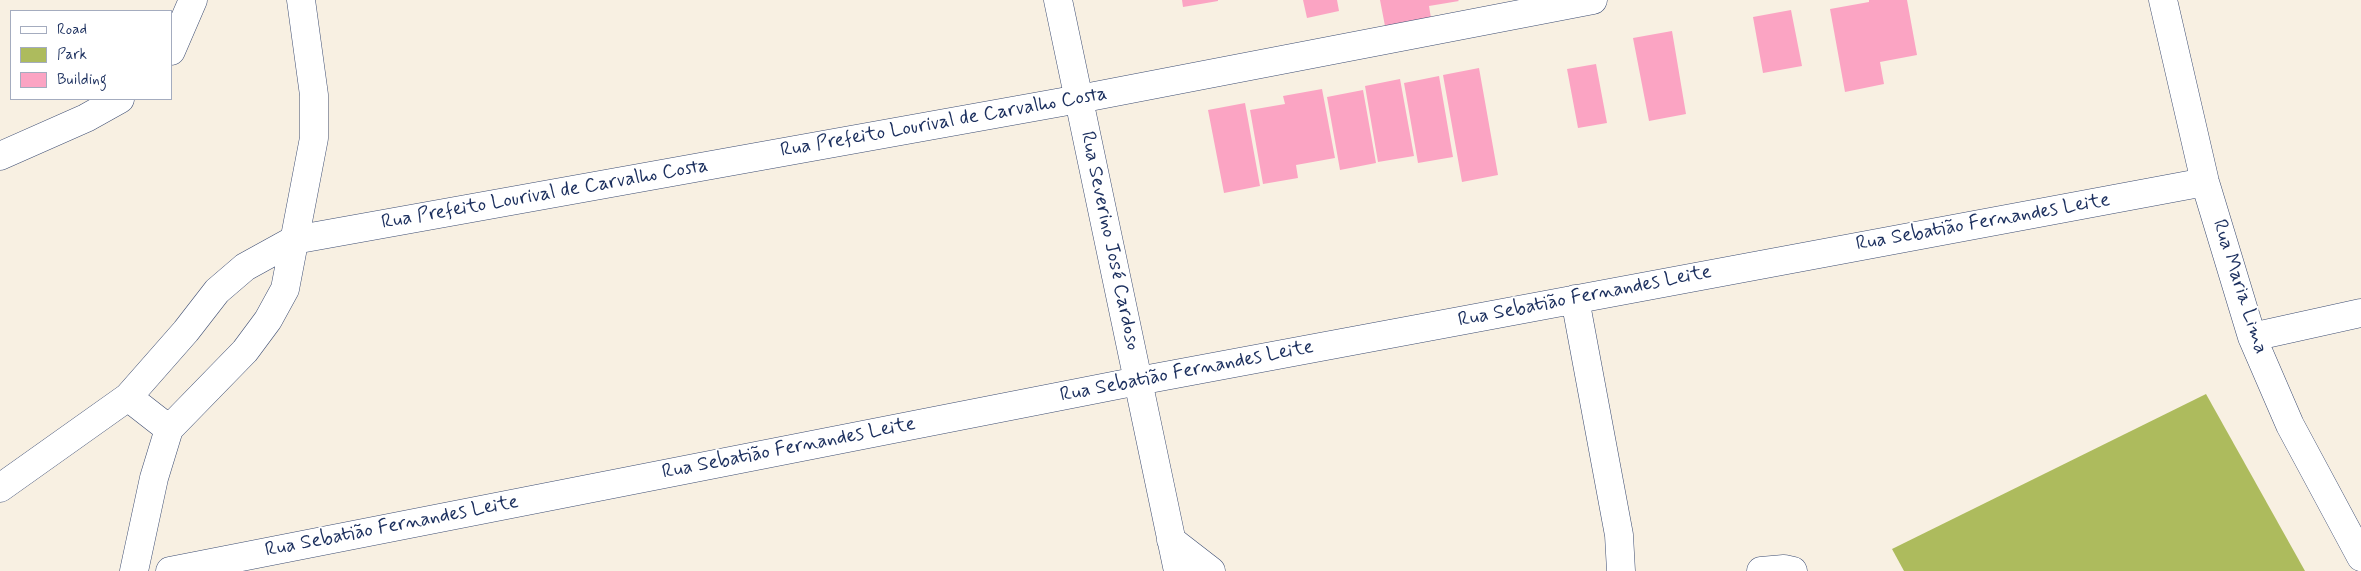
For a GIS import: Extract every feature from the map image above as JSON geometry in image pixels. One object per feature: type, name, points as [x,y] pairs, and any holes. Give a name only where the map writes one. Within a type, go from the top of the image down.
[{"type":"street","points":[[172,49],[194,0]]},
{"type":"street","points":[[134,571],[154,478],[169,429],[245,352],[268,320],[285,289],[314,138],[315,119],[306,26],[301,0]]},
{"type":"street","name":"Rua Severino José Cardoso","points":[[1058,0],[1178,571]]},
{"type":"street","name":"Rua Prefeito Lourival de Carvalho Costa","points":[[0,488],[128,397],[186,331],[217,291],[245,267],[294,240],[1079,99],[1593,0]]},
{"type":"street","name":"Rua Maria Lima","points":[[2163,0],[2205,182],[2252,337],[2290,425],[2361,557]]},
{"type":"street","points":[[0,156],[86,118],[118,100]]},
{"type":"street","name":"Rua Sebatião Fernandes Leite","points":[[170,571],[1138,381],[2205,182]]},
{"type":"street","points":[[1575,299],[1619,535],[1621,571]]},
{"type":"street","points":[[2252,337],[2361,313]]},
{"type":"street","points":[[128,397],[169,429]]},
{"type":"street","points":[[1171,540],[1211,571]]},
{"type":"street","points":[[1762,571],[1784,569],[1793,571]]},
{"type":"green space","points":[[2206,394],[2305,571],[1904,571],[1892,549]]},
{"type":"building","points":[[1182,0],[1218,0],[1218,1],[1183,7]]},
{"type":"building","points":[[1303,0],[1337,0],[1339,11],[1307,18]]},
{"type":"building","points":[[1380,0],[1459,1],[1429,6],[1431,18],[1385,26]]},
{"type":"building","points":[[1869,0],[1907,0],[1917,55],[1880,62],[1884,84],[1845,92],[1830,9],[1869,2]]},
{"type":"building","points":[[1791,10],[1802,66],[1763,73],[1753,17]]},
{"type":"building","points":[[1672,31],[1686,114],[1649,121],[1633,38]]},
{"type":"building","points":[[1596,64],[1607,123],[1578,128],[1567,69]]},
{"type":"building","points":[[1479,68],[1498,175],[1462,182],[1443,75]]},
{"type":"building","points":[[1439,76],[1453,157],[1418,163],[1404,83]]},
{"type":"building","points":[[1400,79],[1414,156],[1378,162],[1365,86]]},
{"type":"building","points":[[1322,89],[1335,158],[1296,165],[1298,178],[1263,184],[1250,110],[1285,104],[1283,96]]},
{"type":"building","points":[[1363,90],[1376,163],[1340,170],[1327,97]]},
{"type":"building","points":[[1245,103],[1260,186],[1224,193],[1208,110]]}]
